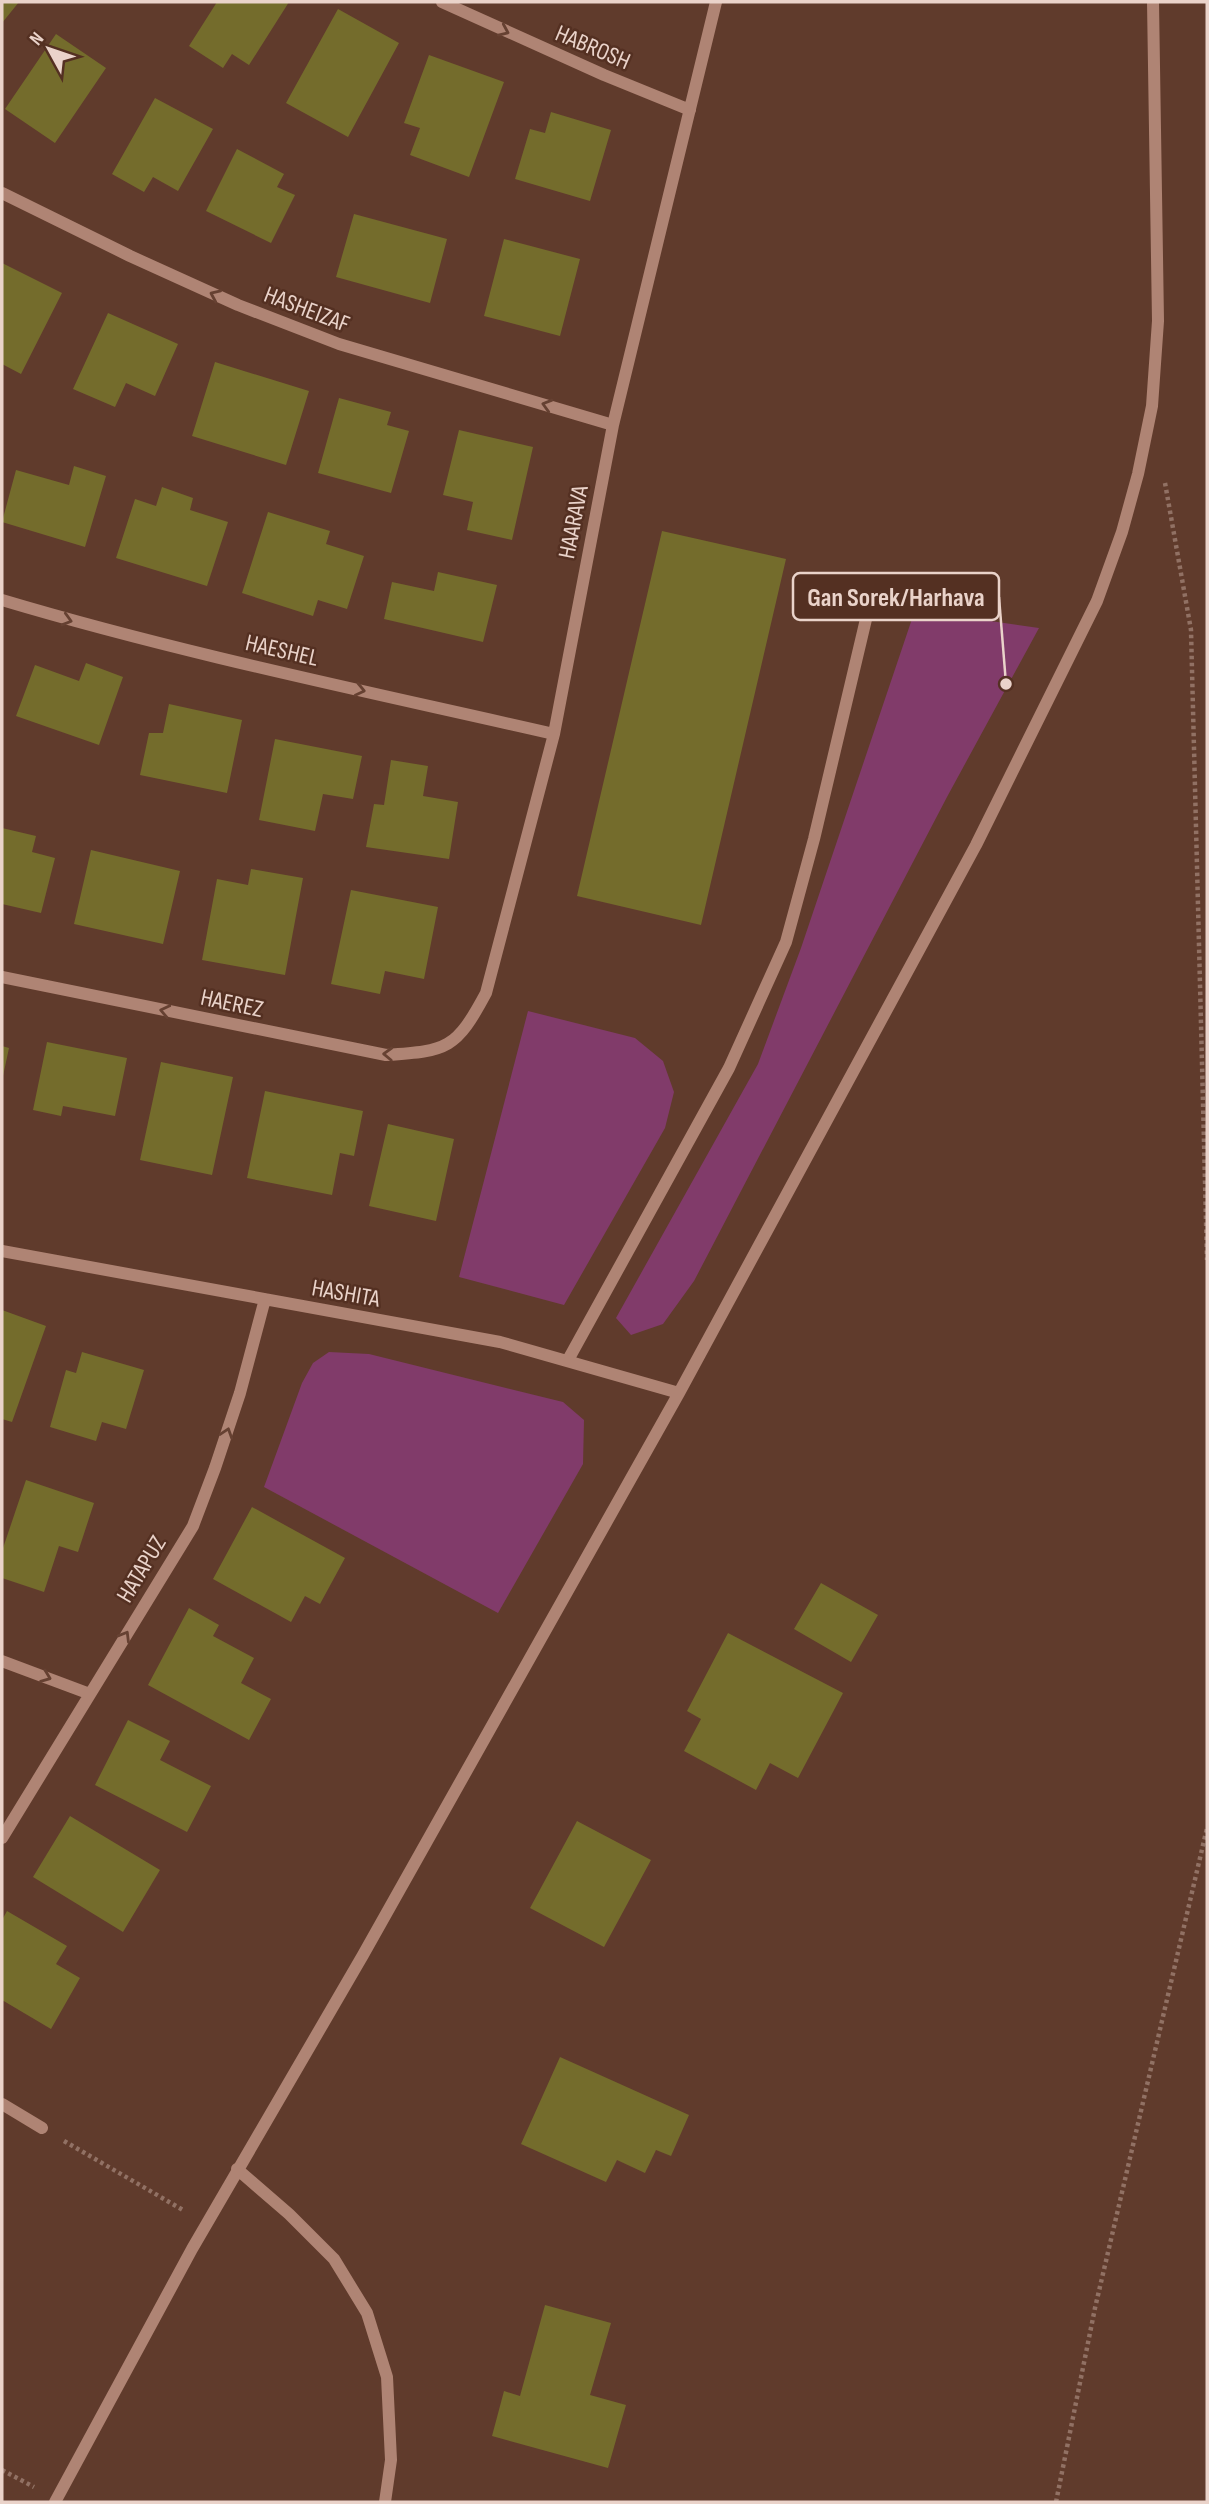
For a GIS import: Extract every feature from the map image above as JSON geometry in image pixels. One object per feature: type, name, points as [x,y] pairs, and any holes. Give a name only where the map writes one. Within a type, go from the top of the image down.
[{"type":"street","name":"HABROSH","points":[[442,2],[592,70],[690,110]]},
{"type":"street","name":"HAARAVA","points":[[454,1041],[471,1021],[486,993],[554,734],[613,425],[716,2]]},
{"type":"street","points":[[55,2502],[206,2224],[363,1955],[679,1393],[976,845],[1097,601],[1122,533],[1152,406],[1158,321],[1153,2]]},
{"type":"street","name":"HASHEIZAF","points":[[2,193],[166,273],[327,340],[613,425]]},
{"type":"street","name":"HAESHEL","points":[[2,600],[77,623],[179,648],[554,734]]},
{"type":"street","points":[[568,1360],[729,1068],[786,942],[814,839],[867,615]]},
{"type":"street","name":"HAEREZ","points":[[2,977],[386,1055],[429,1052],[454,1041]]},
{"type":"street","name":"HASHITA","points":[[2,1251],[500,1342],[679,1393]]},
{"type":"street","name":"HATAPUZ","points":[[2,1839],[193,1525],[240,1393],[265,1299]]},
{"type":"street","points":[[2,1661],[90,1694]]},
{"type":"street","points":[[2,2104],[42,2128]]},
{"type":"street","points":[[237,2169],[289,2214],[334,2259],[367,2313],[387,2377],[391,2460],[385,2502]]},
{"type":"path","points":[[1163,472],[1191,630],[1207,1260]]},
{"type":"path","points":[[1056,2502],[1095,2308],[1207,1828]]},
{"type":"path","points":[[42,2128],[206,2224]]},
{"type":"shaded area","points":[[915,610],[1039,628],[947,797],[694,1281],[663,1324],[631,1335],[616,1318],[758,1064],[801,948]]},
{"type":"shaded area","points":[[528,1011],[635,1038],[663,1061],[674,1092],[665,1128],[564,1305],[459,1277]]},
{"type":"shaded area","points":[[329,1352],[369,1354],[563,1402],[584,1420],[583,1464],[498,1613],[264,1487],[302,1383],[313,1363]]},
{"type":"building","points":[[2,2],[19,2],[2,23]]},
{"type":"building","points":[[217,2],[289,2],[249,65],[232,54],[223,68],[189,46]]},
{"type":"building","points":[[338,9],[399,43],[348,137],[286,103]]},
{"type":"building","points":[[56,34],[106,68],[55,143],[5,109]]},
{"type":"building","points":[[429,55],[504,82],[469,177],[410,155],[420,128],[404,123]]},
{"type":"building","points":[[155,98],[213,129],[178,191],[153,177],[144,192],[112,174]]},
{"type":"building","points":[[551,112],[611,130],[590,201],[515,179],[530,129],[545,133]]},
{"type":"building","points":[[237,149],[284,174],[277,187],[295,195],[271,243],[206,211]]},
{"type":"building","points":[[354,214],[447,239],[430,303],[336,277]]},
{"type":"building","points":[[504,239],[580,259],[560,336],[484,316]]},
{"type":"building","points":[[2,263],[62,293],[21,374],[2,364]]},
{"type":"building","points":[[108,313],[178,344],[155,396],[126,383],[115,407],[73,389]]},
{"type":"building","points":[[215,362],[309,391],[286,465],[192,436]]},
{"type":"building","points":[[339,398],[391,412],[387,425],[409,431],[391,493],[318,473]]},
{"type":"building","points":[[459,430],[533,447],[512,540],[467,530],[473,502],[443,495]]},
{"type":"building","points":[[74,466],[106,476],[85,547],[2,522],[16,470],[69,485]]},
{"type":"building","points":[[162,487],[193,498],[190,510],[228,522],[207,586],[116,558],[135,499],[156,506]]},
{"type":"building","points":[[268,512],[330,531],[326,544],[364,556],[347,609],[318,600],[313,616],[242,593]]},
{"type":"building","points":[[662,531],[786,559],[701,925],[577,896]]},
{"type":"building","points":[[438,572],[497,585],[483,642],[384,619],[392,582],[434,591]]},
{"type":"building","points":[[86,663],[123,677],[99,745],[16,716],[35,665],[79,681]]},
{"type":"building","points":[[169,704],[242,720],[227,793],[140,775],[149,733],[163,733]]},
{"type":"building","points":[[275,739],[362,756],[353,799],[323,794],[315,831],[259,820]]},
{"type":"building","points":[[391,760],[428,766],[423,796],[458,802],[449,859],[366,847],[374,804],[384,805]]},
{"type":"building","points":[[2,828],[36,836],[32,852],[55,858],[41,913],[2,904]]},
{"type":"building","points":[[91,850],[180,871],[163,944],[74,924]]},
{"type":"building","points":[[251,869],[303,878],[285,975],[202,960],[217,879],[248,885]]},
{"type":"building","points":[[351,890],[438,907],[424,979],[385,971],[380,994],[331,984]]},
{"type":"building","points":[[47,1042],[127,1058],[115,1116],[63,1106],[61,1116],[33,1110]]},
{"type":"building","points":[[2,1046],[9,1048],[3,1076],[2,1076]]},
{"type":"building","points":[[161,1062],[233,1077],[212,1175],[140,1160]]},
{"type":"building","points":[[265,1091],[363,1111],[354,1156],[340,1153],[332,1195],[247,1178]]},
{"type":"building","points":[[388,1124],[454,1139],[436,1221],[369,1206]]},
{"type":"building","points":[[2,1310],[46,1326],[12,1422],[2,1419]]},
{"type":"building","points":[[82,1352],[144,1370],[126,1429],[102,1422],[96,1441],[50,1427],[66,1370],[76,1373]]},
{"type":"building","points":[[26,1480],[94,1503],[78,1552],[59,1546],[44,1592],[2,1578],[2,1551]]},
{"type":"building","points":[[252,1507],[345,1558],[320,1604],[305,1596],[291,1622],[213,1579]]},
{"type":"building","points":[[821,1583],[878,1615],[851,1662],[794,1629]]},
{"type":"building","points":[[189,1608],[219,1625],[213,1636],[254,1658],[241,1683],[271,1699],[249,1740],[148,1685]]},
{"type":"building","points":[[728,1633],[843,1693],[798,1778],[770,1763],[756,1790],[684,1751],[701,1719],[687,1711]]},
{"type":"building","points":[[128,1720],[170,1741],[160,1760],[211,1786],[187,1832],[95,1785]]},
{"type":"building","points":[[70,1816],[160,1870],[123,1932],[33,1877]]},
{"type":"building","points":[[577,1821],[651,1860],[604,1947],[530,1908]]},
{"type":"building","points":[[7,1911],[67,1946],[56,1964],[80,1978],[51,2029],[2,2000],[2,1920]]},
{"type":"building","points":[[560,2057],[689,2115],[671,2156],[656,2150],[645,2173],[617,2160],[606,2182],[521,2144]]},
{"type":"building","points":[[545,2305],[611,2323],[590,2395],[626,2405],[608,2468],[492,2436],[504,2391],[520,2396]]},
{"type":"place","name":"Gan Sorek/Harhava","points":[[1006,684]]}]
